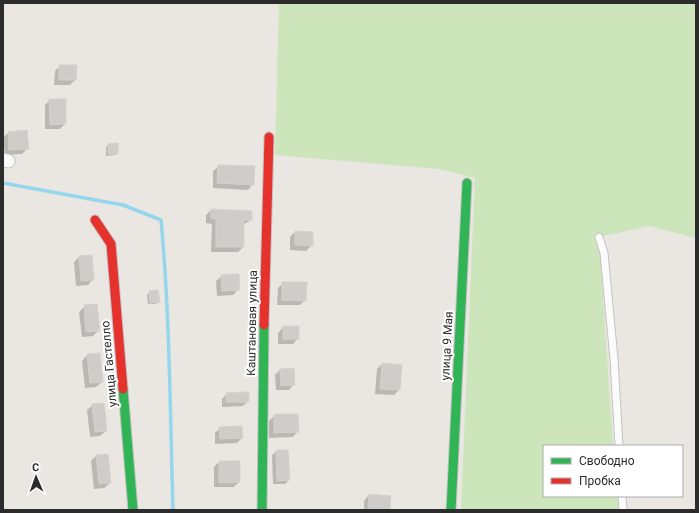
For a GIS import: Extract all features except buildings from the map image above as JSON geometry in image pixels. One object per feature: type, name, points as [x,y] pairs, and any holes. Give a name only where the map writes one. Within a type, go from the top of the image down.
[{"type":"street","name":"Каштановая улица","points":[[262,510],[264,256],[269,137]]},
{"type":"street","name":"улица 9 Мая","points":[[451,510],[467,183]]},
{"type":"street","name":"улица Гастелло","points":[[96,220],[111,244],[133,510]]},
{"type":"lane","points":[[599,237],[604,253],[619,445]]},
{"type":"lane","points":[[622,497],[623,510]]},
{"type":"green space","points":[[279,3],[696,3],[696,238],[649,226],[599,237],[613,445],[543,445],[543,497],[617,497],[618,510],[461,510],[475,178],[439,169],[275,155]]},
{"type":"waterway","points":[[3,183],[123,205],[161,220],[168,328],[173,510]]},
{"type":"traffic: fast","points":[[451,510],[467,183]]},
{"type":"traffic: fast","points":[[262,510],[264,325]]},
{"type":"traffic: fast","points":[[123,389],[133,510]]},
{"type":"traffic: jam","points":[[264,325],[269,137]]},
{"type":"traffic: jam","points":[[95,220],[111,244],[123,389]]}]
